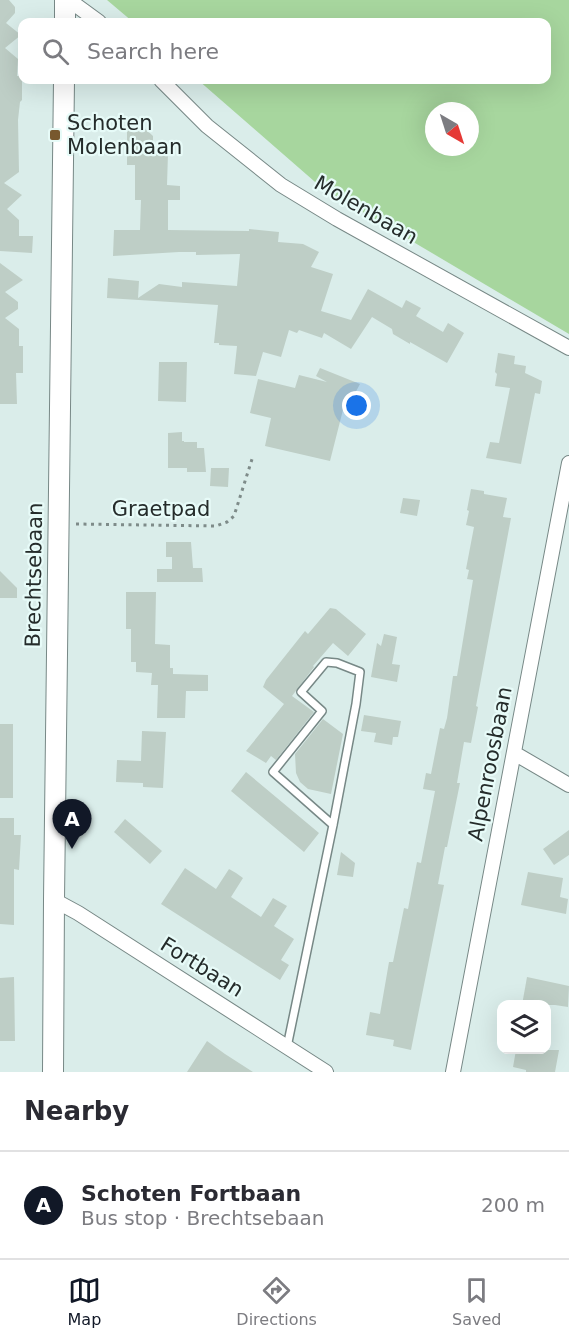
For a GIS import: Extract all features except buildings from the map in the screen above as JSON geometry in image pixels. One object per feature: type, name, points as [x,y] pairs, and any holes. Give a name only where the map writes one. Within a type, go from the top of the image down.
[{"type":"main road","points":[[65,18],[67,0]]},
{"type":"main road","name":"Brechtsebaan","points":[[53,1072],[64,84]]},
{"type":"street","points":[[67,0],[93,18]]},
{"type":"street","name":"Molenbaan","points":[[165,84],[207,126],[281,185],[337,219],[569,348]]},
{"type":"street","name":"Alpenroosbaan","points":[[453,1072],[569,463]]},
{"type":"street","points":[[514,753],[569,785]]},
{"type":"street","name":"Fortbaan","points":[[54,900],[238,1014],[326,1072]]},
{"type":"lane","points":[[287,1047],[333,825],[360,672],[337,663],[326,662],[301,692],[322,711],[273,772],[333,825]]},
{"type":"path","name":"Graetpad","points":[[59,523],[216,526],[227,522],[234,516],[253,456]]},
{"type":"green space","points":[[107,0],[569,0],[569,334],[322,188],[203,84],[551,84],[551,18],[128,18]]},
{"type":"place","name":"Schoten Molenbaan","points":[[55,135]]},
{"type":"place","name":"Schoten Fortbaan","points":[[72,849]]}]
